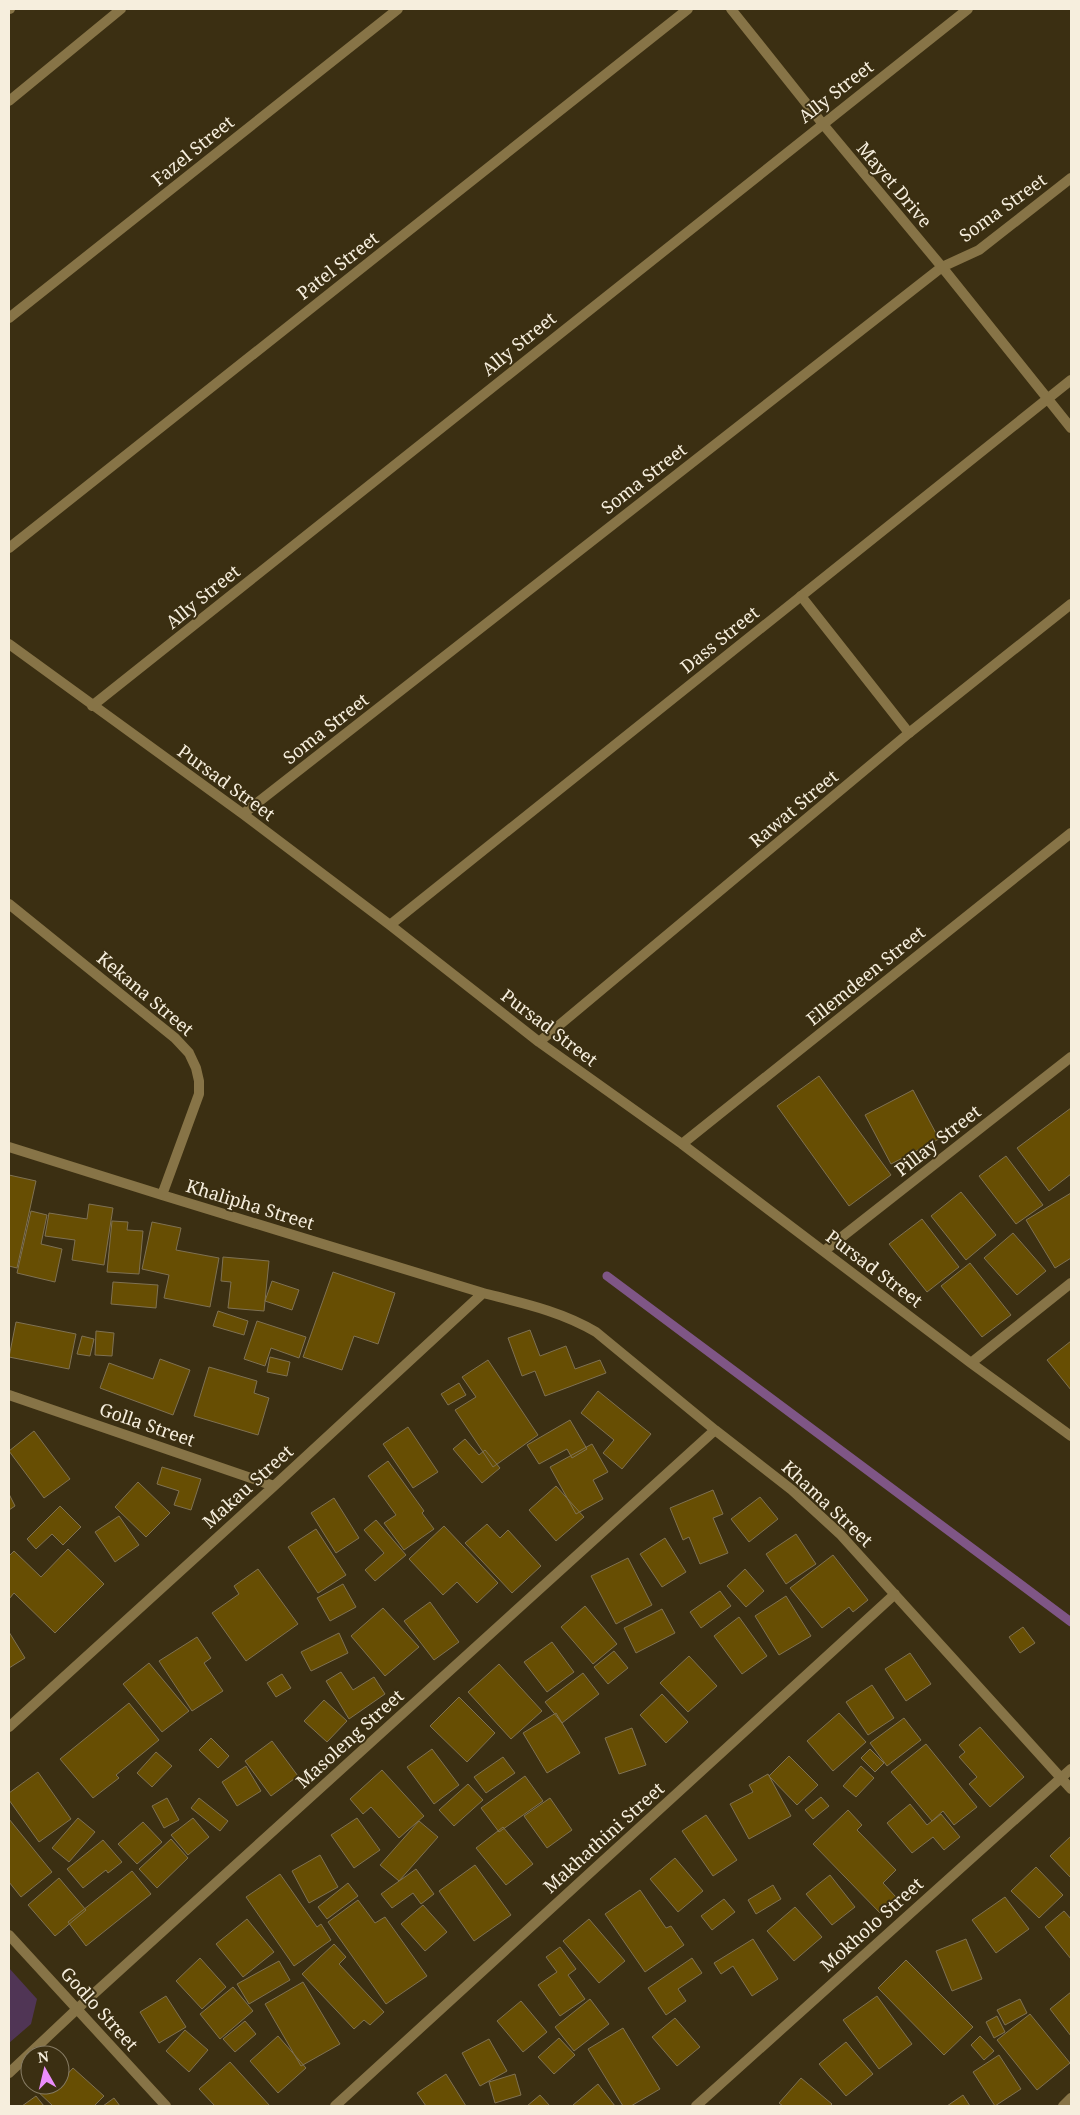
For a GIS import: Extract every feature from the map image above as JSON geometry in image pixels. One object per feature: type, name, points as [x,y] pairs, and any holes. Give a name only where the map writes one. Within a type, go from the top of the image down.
[{"type":"street","points":[[9,100],[121,9]]},
{"type":"street","name":"Fazel Street","points":[[9,318],[398,9]]},
{"type":"street","name":"Patel Street","points":[[9,548],[688,9]]},
{"type":"street","name":"Mayet Drive","points":[[731,9],[1071,428]]},
{"type":"street","name":"Ally Street","points":[[92,706],[822,123],[968,9]]},
{"type":"street","name":"Soma Street","points":[[243,814],[942,267],[979,250],[1071,178]]},
{"type":"street","name":"Dass Street","points":[[390,925],[1071,380]]},
{"type":"street","points":[[801,596],[909,733]]},
{"type":"street","name":"Rawat Street","points":[[539,1042],[909,733],[1071,604]]},
{"type":"street","name":"Pursad Street","points":[[9,644],[243,814],[390,925],[539,1042],[682,1144],[971,1363],[1071,1436]]},
{"type":"street","name":"Ellemdeen Street","points":[[682,1144],[1071,833]]},
{"type":"street","name":"Kekana Street","points":[[9,904],[154,1020],[189,1053],[200,1081],[199,1094],[162,1195]]},
{"type":"street","name":"Pillay Street","points":[[824,1251],[1071,1058]]},
{"type":"street","name":"Khalipha Street","points":[[9,1146],[483,1293]]},
{"type":"street","points":[[971,1363],[1071,1283]]},
{"type":"street","name":"Khama Street","points":[[483,1293],[564,1316],[596,1332],[715,1430],[792,1490],[840,1534],[1071,1789]]},
{"type":"street","name":"Makau Street","points":[[9,1727],[483,1293]]},
{"type":"street","name":"Golla Street","points":[[9,1395],[274,1486]]},
{"type":"street","name":"Masoleng Street","points":[[9,2073],[77,2009],[715,1430]]},
{"type":"street","name":"Makhathini Street","points":[[336,2106],[895,1594]]},
{"type":"street","name":"Mokholo Street","points":[[696,2106],[1071,1769]]},
{"type":"street","name":"Godlo Street","points":[[9,1935],[166,2106]]},
{"type":"street","points":[[1063,2106],[1071,2098]]},
{"type":"shaded area","points":[[9,1968],[37,1999],[31,2024],[9,2043]]},
{"type":"building","points":[[819,1076],[891,1175],[849,1206],[777,1106]]},
{"type":"building","points":[[913,1090],[939,1139],[891,1164],[865,1115]]},
{"type":"building","points":[[1071,1108],[1071,1174],[1049,1191],[1017,1148]]},
{"type":"building","points":[[1006,1156],[1043,1205],[1016,1224],[979,1176]]},
{"type":"building","points":[[9,1175],[36,1181],[17,1268],[9,1266]]},
{"type":"building","points":[[961,1192],[996,1235],[966,1260],[931,1216]]},
{"type":"building","points":[[1071,1193],[1071,1258],[1055,1268],[1026,1220]]},
{"type":"building","points":[[89,1204],[113,1208],[104,1265],[72,1260],[75,1240],[45,1236],[49,1213],[87,1219]]},
{"type":"building","points":[[31,1211],[47,1215],[41,1244],[62,1249],[55,1282],[17,1273]]},
{"type":"building","points":[[922,1219],[959,1267],[927,1292],[889,1244]]},
{"type":"building","points":[[112,1221],[128,1222],[127,1230],[143,1231],[139,1274],[107,1272]]},
{"type":"building","points":[[152,1222],[181,1228],[176,1250],[219,1258],[210,1307],[164,1298],[169,1275],[142,1269]]},
{"type":"building","points":[[1013,1233],[1046,1271],[1017,1295],[984,1258]]},
{"type":"building","points":[[223,1257],[269,1261],[264,1311],[228,1308],[231,1282],[221,1281]]},
{"type":"building","points":[[970,1263],[1011,1315],[982,1337],[941,1286]]},
{"type":"building","points":[[333,1272],[395,1293],[378,1344],[354,1336],[342,1370],[303,1357]]},
{"type":"building","points":[[272,1281],[299,1290],[292,1310],[265,1301]]},
{"type":"building","points":[[113,1282],[158,1285],[156,1308],[111,1304]]},
{"type":"building","points":[[218,1311],[248,1321],[244,1335],[213,1326]]},
{"type":"building","points":[[257,1321],[306,1337],[299,1358],[271,1348],[265,1366],[244,1359]]},
{"type":"building","points":[[16,1322],[76,1334],[69,1369],[9,1357]]},
{"type":"building","points":[[530,1330],[540,1356],[566,1346],[575,1369],[600,1360],[606,1373],[545,1396],[535,1371],[522,1376],[508,1338]]},
{"type":"building","points":[[96,1331],[114,1333],[112,1356],[95,1355]]},
{"type":"building","points":[[82,1336],[94,1339],[90,1356],[77,1354]]},
{"type":"building","points":[[1071,1341],[1071,1390],[1047,1360]]},
{"type":"building","points":[[270,1357],[290,1362],[287,1376],[267,1372]]},
{"type":"building","points":[[160,1359],[190,1370],[173,1415],[100,1388],[109,1363],[153,1379]]},
{"type":"building","points":[[488,1360],[538,1435],[493,1467],[455,1410],[476,1397],[462,1377]]},
{"type":"building","points":[[209,1367],[257,1381],[254,1393],[269,1398],[258,1435],[194,1416]]},
{"type":"building","points":[[459,1383],[466,1395],[448,1405],[441,1394]]},
{"type":"building","points":[[598,1391],[651,1434],[622,1469],[603,1453],[614,1440],[581,1413]]},
{"type":"building","points":[[570,1420],[587,1449],[572,1458],[567,1449],[539,1464],[527,1445]]},
{"type":"building","points":[[408,1427],[438,1472],[413,1488],[383,1444]]},
{"type":"building","points":[[34,1431],[70,1479],[44,1498],[9,1451]]},
{"type":"building","points":[[465,1439],[479,1455],[485,1450],[500,1468],[482,1483],[453,1449]]},
{"type":"building","points":[[592,1444],[608,1472],[593,1480],[603,1499],[576,1514],[550,1467]]},
{"type":"building","points":[[388,1461],[424,1511],[422,1513],[434,1529],[404,1550],[384,1523],[396,1515],[368,1476]]},
{"type":"building","points":[[162,1467],[201,1479],[191,1510],[174,1505],[179,1491],[157,1484]]},
{"type":"building","points":[[138,1482],[170,1513],[146,1537],[115,1507]]},
{"type":"building","points":[[556,1486],[584,1517],[556,1541],[529,1510]]},
{"type":"building","points":[[713,1490],[723,1514],[713,1518],[728,1553],[700,1564],[689,1537],[683,1540],[670,1508]]},
{"type":"building","points":[[9,1494],[15,1506],[9,1510]]},
{"type":"building","points":[[760,1497],[778,1519],[749,1542],[731,1519]]},
{"type":"building","points":[[334,1498],[359,1538],[336,1553],[311,1513]]},
{"type":"building","points":[[60,1506],[81,1527],[63,1545],[52,1534],[36,1549],[27,1539]]},
{"type":"building","points":[[119,1516],[139,1545],[115,1562],[95,1532]]},
{"type":"building","points":[[376,1520],[406,1555],[375,1581],[365,1570],[384,1553],[364,1530]]},
{"type":"building","points":[[487,1524],[500,1538],[508,1530],[541,1566],[512,1593],[465,1543]]},
{"type":"building","points":[[444,1526],[498,1583],[477,1603],[457,1582],[443,1595],[409,1559]]},
{"type":"building","points":[[316,1529],[346,1575],[318,1593],[288,1547]]},
{"type":"building","points":[[796,1534],[816,1564],[786,1584],[766,1554]]},
{"type":"building","points":[[665,1538],[686,1572],[662,1587],[640,1554]]},
{"type":"building","points":[[68,1549],[104,1584],[55,1633],[14,1593],[9,1599],[9,1556],[14,1551],[41,1577]]},
{"type":"building","points":[[833,1555],[868,1600],[853,1612],[849,1607],[822,1628],[790,1588]]},
{"type":"building","points":[[628,1558],[652,1605],[616,1624],[591,1576]]},
{"type":"building","points":[[258,1569],[298,1624],[246,1661],[212,1613],[239,1594],[234,1586]]},
{"type":"building","points":[[745,1569],[764,1591],[746,1607],[727,1586]]},
{"type":"building","points":[[343,1584],[356,1607],[330,1621],[317,1598]]},
{"type":"building","points":[[720,1591],[731,1606],[701,1628],[690,1612]]},
{"type":"building","points":[[786,1596],[811,1636],[779,1655],[755,1616]]},
{"type":"building","points":[[430,1602],[459,1642],[434,1660],[404,1621]]},
{"type":"building","points":[[585,1606],[617,1644],[593,1664],[561,1627]]},
{"type":"building","points":[[383,1608],[419,1647],[385,1676],[351,1636]]},
{"type":"building","points":[[662,1609],[675,1633],[636,1653],[624,1628]]},
{"type":"building","points":[[739,1617],[767,1656],[742,1674],[714,1636]]},
{"type":"building","points":[[1023,1627],[1035,1643],[1020,1653],[1009,1637]]},
{"type":"building","points":[[9,1632],[25,1658],[9,1668]]},
{"type":"building","points":[[339,1633],[348,1653],[311,1671],[301,1652]]},
{"type":"building","points":[[197,1637],[211,1658],[204,1663],[223,1691],[192,1711],[159,1661]]},
{"type":"building","points":[[552,1642],[574,1672],[547,1692],[524,1662]]},
{"type":"building","points":[[614,1651],[628,1668],[608,1684],[594,1667]]},
{"type":"building","points":[[910,1653],[931,1684],[906,1701],[885,1669]]},
{"type":"building","points":[[689,1656],[717,1686],[688,1712],[660,1683]]},
{"type":"building","points":[[149,1663],[189,1711],[162,1732],[123,1684]]},
{"type":"building","points":[[499,1664],[542,1711],[511,1739],[468,1692]]},
{"type":"building","points":[[341,1672],[353,1690],[374,1677],[385,1694],[349,1719],[326,1681]]},
{"type":"building","points":[[583,1673],[599,1694],[562,1723],[545,1702]]},
{"type":"building","points":[[282,1674],[291,1688],[276,1697],[267,1683]]},
{"type":"building","points":[[872,1685],[894,1718],[868,1735],[846,1702]]},
{"type":"building","points":[[662,1694],[688,1722],[666,1743],[640,1715]]},
{"type":"building","points":[[459,1697],[495,1733],[467,1762],[430,1726]]},
{"type":"building","points":[[324,1700],[347,1721],[327,1742],[304,1721]]},
{"type":"building","points":[[129,1703],[159,1740],[116,1775],[119,1778],[93,1798],[60,1759]]},
{"type":"building","points":[[556,1713],[580,1753],[547,1773],[523,1733]]},
{"type":"building","points":[[839,1713],[866,1742],[833,1771],[807,1741]]},
{"type":"building","points":[[904,1718],[921,1740],[887,1766],[870,1743]]},
{"type":"building","points":[[980,1727],[1024,1777],[990,1807],[969,1784],[977,1777],[959,1757],[965,1752],[959,1745]]},
{"type":"building","points":[[632,1728],[646,1765],[619,1774],[605,1738]]},
{"type":"building","points":[[211,1738],[229,1756],[218,1768],[199,1750]]},
{"type":"building","points":[[272,1741],[298,1776],[271,1796],[245,1761]]},
{"type":"building","points":[[926,1744],[977,1807],[954,1825],[943,1811],[932,1821],[891,1772]]},
{"type":"building","points":[[432,1749],[459,1785],[434,1804],[407,1767]]},
{"type":"building","points":[[870,1749],[884,1763],[875,1772],[861,1758]]},
{"type":"building","points":[[156,1752],[172,1766],[152,1787],[137,1773]]},
{"type":"building","points":[[789,1756],[818,1785],[797,1805],[769,1776]]},
{"type":"building","points":[[503,1757],[515,1773],[486,1793],[474,1777]]},
{"type":"building","points":[[246,1766],[261,1791],[237,1806],[222,1782]]},
{"type":"building","points":[[861,1766],[874,1778],[856,1797],[843,1786]]},
{"type":"building","points":[[382,1770],[424,1816],[399,1838],[371,1807],[363,1814],[350,1799]]},
{"type":"building","points":[[38,1772],[71,1819],[39,1842],[9,1800],[9,1793]]},
{"type":"building","points":[[768,1774],[791,1816],[749,1839],[730,1804],[753,1792],[749,1785]]},
{"type":"building","points":[[525,1776],[543,1801],[499,1832],[481,1808]]},
{"type":"building","points":[[468,1784],[483,1800],[454,1826],[439,1810]]},
{"type":"building","points":[[821,1797],[829,1806],[813,1819],[805,1810]]},
{"type":"building","points":[[167,1798],[179,1820],[164,1828],[152,1806]]},
{"type":"building","points":[[199,1798],[228,1821],[220,1831],[191,1808]]},
{"type":"building","points":[[550,1798],[572,1830],[547,1848],[524,1816]]},
{"type":"building","points":[[910,1804],[927,1825],[941,1814],[960,1837],[944,1850],[933,1837],[912,1853],[887,1823]]},
{"type":"building","points":[[848,1810],[862,1825],[857,1830],[896,1870],[883,1883],[896,1897],[880,1913],[813,1844]]},
{"type":"building","points":[[706,1815],[737,1860],[713,1876],[682,1831]]},
{"type":"building","points":[[78,1818],[95,1832],[69,1862],[52,1848]]},
{"type":"building","points":[[193,1818],[209,1837],[188,1855],[171,1835]]},
{"type":"building","points":[[357,1818],[380,1850],[354,1868],[331,1835]]},
{"type":"building","points":[[9,1819],[52,1872],[21,1897],[9,1882]]},
{"type":"building","points":[[419,1821],[438,1837],[399,1881],[380,1865]]},
{"type":"building","points":[[143,1822],[162,1842],[137,1864],[118,1844]]},
{"type":"building","points":[[503,1827],[533,1864],[506,1885],[476,1848]]},
{"type":"building","points":[[1071,1836],[1071,1878],[1050,1856]]},
{"type":"building","points":[[171,1839],[188,1858],[157,1888],[139,1869]]},
{"type":"building","points":[[103,1840],[122,1862],[108,1873],[106,1870],[83,1888],[67,1869]]},
{"type":"building","points":[[320,1855],[338,1887],[309,1903],[292,1871]]},
{"type":"building","points":[[675,1858],[703,1891],[678,1912],[650,1879]]},
{"type":"building","points":[[475,1865],[511,1915],[474,1941],[439,1891]]},
{"type":"building","points":[[1036,1867],[1063,1895],[1039,1918],[1011,1891]]},
{"type":"building","points":[[416,1869],[434,1894],[421,1904],[413,1893],[392,1908],[381,1894]]},
{"type":"building","points":[[132,1871],[151,1894],[86,1946],[68,1922]]},
{"type":"building","points":[[280,1874],[317,1927],[321,1924],[331,1940],[294,1966],[246,1897]]},
{"type":"building","points":[[830,1875],[855,1907],[832,1925],[806,1894]]},
{"type":"building","points":[[59,1878],[86,1910],[55,1936],[28,1905]]},
{"type":"building","points":[[348,1883],[358,1896],[327,1919],[318,1907]]},
{"type":"building","points":[[773,1885],[781,1899],[756,1914],[748,1900]]},
{"type":"building","points":[[640,1890],[666,1928],[671,1926],[684,1945],[645,1972],[605,1914]]},
{"type":"building","points":[[1005,1897],[1029,1929],[996,1953],[972,1920]]},
{"type":"building","points":[[724,1899],[735,1912],[712,1930],[701,1916]]},
{"type":"building","points":[[358,1900],[375,1923],[385,1917],[427,1976],[386,2004],[328,1922]]},
{"type":"building","points":[[423,1905],[447,1932],[425,1951],[401,1924]]},
{"type":"building","points":[[795,1907],[822,1937],[794,1961],[767,1931]]},
{"type":"building","points":[[1064,1911],[1071,1919],[1071,1959],[1045,1927]]},
{"type":"building","points":[[247,1919],[274,1952],[243,1977],[216,1944]]},
{"type":"building","points":[[589,1919],[625,1961],[599,1983],[563,1941]]},
{"type":"building","points":[[753,1939],[778,1979],[752,1996],[733,1966],[721,1974],[714,1963]]},
{"type":"building","points":[[966,1939],[982,1979],[952,1991],[936,1951]]},
{"type":"building","points":[[334,1944],[346,1957],[339,1964],[384,2012],[370,2025],[364,2020],[354,2029],[302,1974]]},
{"type":"building","points":[[560,1947],[576,1969],[568,1975],[585,1999],[560,2016],[538,1985],[557,1972],[546,1957]]},
{"type":"building","points":[[200,1958],[226,1987],[202,2009],[176,1981]]},
{"type":"building","points":[[692,1958],[702,1973],[678,1989],[686,2001],[666,2015],[648,1988]]},
{"type":"building","points":[[906,1960],[973,2027],[944,2055],[878,1988]]},
{"type":"building","points":[[279,1961],[290,1980],[249,2004],[237,1984]]},
{"type":"building","points":[[303,1982],[340,2044],[301,2066],[265,2004]]},
{"type":"building","points":[[233,1987],[253,2011],[220,2039],[200,2014]]},
{"type":"building","points":[[1071,1992],[1071,2036],[1050,2009]]},
{"type":"building","points":[[166,1996],[186,2027],[159,2043],[140,2012]]},
{"type":"building","points":[[877,1996],[912,2044],[879,2069],[843,2020]]},
{"type":"building","points":[[590,1999],[609,2024],[574,2051],[555,2027]]},
{"type":"building","points":[[1020,1999],[1027,2013],[1005,2025],[997,2010]]},
{"type":"building","points":[[521,2001],[547,2032],[523,2052],[497,2021]]},
{"type":"building","points":[[1030,2014],[1070,2063],[1037,2090],[997,2040]]},
{"type":"building","points":[[997,2016],[1005,2032],[994,2038],[986,2022]]},
{"type":"building","points":[[675,2018],[700,2047],[677,2066],[652,2037]]},
{"type":"building","points":[[245,2021],[256,2034],[235,2052],[223,2039]]},
{"type":"building","points":[[623,2028],[660,2089],[631,2106],[623,2106],[588,2049]]},
{"type":"building","points":[[185,2030],[208,2050],[189,2072],[166,2051]]},
{"type":"building","points":[[278,2036],[306,2068],[278,2093],[250,2061]]},
{"type":"building","points":[[980,2036],[994,2051],[984,2060],[971,2045]]},
{"type":"building","points":[[559,2038],[575,2055],[554,2074],[538,2057]]},
{"type":"building","points":[[489,2039],[507,2071],[480,2086],[462,2053]]},
{"type":"building","points":[[846,2042],[873,2074],[846,2096],[819,2064]]},
{"type":"building","points":[[999,2055],[1021,2089],[995,2106],[973,2072]]},
{"type":"building","points":[[230,2062],[270,2106],[215,2106],[199,2089]]},
{"type":"building","points":[[73,2068],[104,2096],[94,2106],[53,2106],[41,2095],[70,2095],[70,2071]]},
{"type":"building","points":[[446,2074],[466,2106],[426,2106],[417,2093]]},
{"type":"building","points":[[515,2074],[521,2095],[495,2103],[489,2082]]},
{"type":"building","points":[[801,2078],[832,2104],[830,2106],[783,2106],[779,2103]]},
{"type":"building","points":[[598,2084],[615,2106],[573,2105]]},
{"type":"building","points":[[540,2095],[550,2106],[527,2106]]},
{"type":"building","points":[[963,2095],[970,2106],[947,2106]]},
{"type":"building","points":[[36,2096],[44,2106],[22,2106]]},
{"type":"building","points":[[114,2098],[120,2106],[103,2106]]},
{"type":"waterway","points":[[607,1276],[1071,1622]]}]
